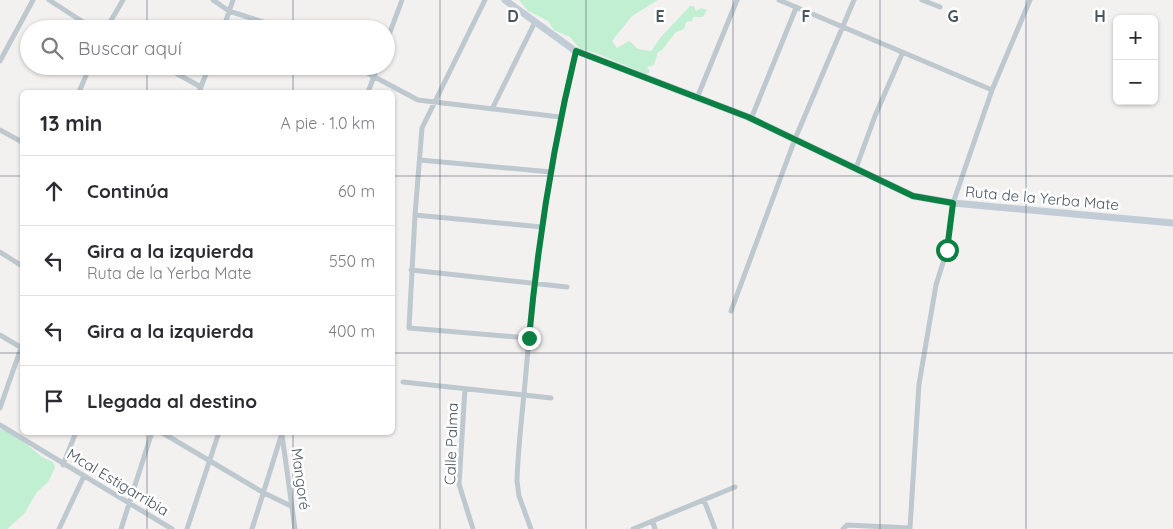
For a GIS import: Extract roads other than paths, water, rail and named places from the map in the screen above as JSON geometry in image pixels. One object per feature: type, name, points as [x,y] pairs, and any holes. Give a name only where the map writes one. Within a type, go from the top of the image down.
[{"type":"main road","name":"Ruta de la Yerba Mate","points":[[505,0],[576,51],[751,118],[913,196],[953,203],[1173,223]]},
{"type":"street","points":[[22,20],[33,0]]},
{"type":"street","points":[[49,0],[80,20]]},
{"type":"street","points":[[111,20],[123,0]]},
{"type":"street","points":[[213,0],[229,11],[257,20]]},
{"type":"street","points":[[226,20],[233,0]]},
{"type":"street","points":[[395,20],[402,0]]},
{"type":"street","points":[[485,0],[422,128],[411,270],[409,328],[529,338]]},
{"type":"street","points":[[696,98],[737,0]]},
{"type":"street","points":[[779,0],[842,26],[902,54],[992,90]]},
{"type":"street","points":[[731,311],[795,139],[854,0]]},
{"type":"street","points":[[922,0],[940,7]]},
{"type":"street","points":[[844,529],[847,525],[912,529],[919,384],[936,284],[947,250],[953,203],[992,90],[1030,0]]},
{"type":"street","points":[[751,118],[796,8]]},
{"type":"street","points":[[492,109],[534,22]]},
{"type":"street","points":[[0,62],[20,24]]},
{"type":"street","points":[[531,529],[519,496],[517,482],[534,284],[560,117],[576,51]]},
{"type":"street","points":[[856,168],[875,116],[902,54]]},
{"type":"street","points":[[80,90],[86,75]]},
{"type":"street","points":[[180,75],[201,86]]},
{"type":"street","points":[[200,90],[205,75]]},
{"type":"street","points":[[370,75],[418,100],[560,117]]},
{"type":"street","points":[[369,90],[374,77]]},
{"type":"street","points":[[0,130],[20,141]]},
{"type":"street","points":[[420,160],[551,172]]},
{"type":"street","points":[[415,215],[542,227]]},
{"type":"street","points":[[0,252],[20,265]]},
{"type":"street","points":[[411,270],[567,287]]},
{"type":"street","points":[[0,335],[20,346]]},
{"type":"street","points":[[0,408],[20,353]]},
{"type":"street","points":[[403,382],[552,398]]},
{"type":"street","name":"Calle Palma","points":[[465,389],[459,484],[472,529]]},
{"type":"street","name":"Mcal Estigarribia","points":[[0,425],[63,465],[172,529]]},
{"type":"street","points":[[63,465],[75,435]]},
{"type":"street","points":[[121,529],[151,435]]},
{"type":"street","points":[[166,435],[264,493],[291,506]]},
{"type":"street","points":[[187,529],[218,435]]},
{"type":"street","points":[[252,529],[281,435]]},
{"type":"street","name":"Mangoré","points":[[282,435],[295,529]]},
{"type":"street","points":[[59,529],[84,476]]},
{"type":"street","points":[[633,529],[734,487]]},
{"type":"street","points":[[704,500],[715,529]]},
{"type":"street","points":[[653,522],[655,529]]}]
